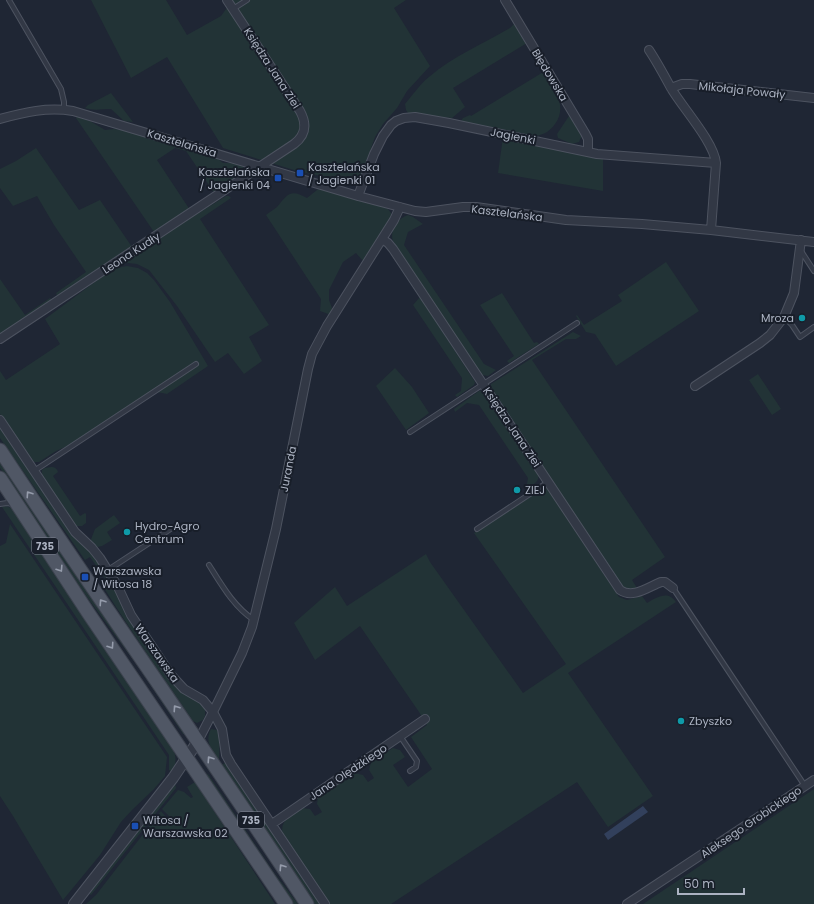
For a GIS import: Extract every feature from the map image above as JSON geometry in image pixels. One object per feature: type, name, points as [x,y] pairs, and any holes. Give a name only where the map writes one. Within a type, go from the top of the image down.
[{"type":"main road","name":"Warszawska","points":[[0,450],[307,904]]},
{"type":"main road","name":"735","points":[[0,478],[89,614],[286,904]]},
{"type":"street","name":"Księdza Jana Ziei","points":[[227,0],[304,118],[304,130],[301,138],[261,167]]},
{"type":"street","name":"Błędowska","points":[[505,0],[585,133],[588,139],[588,152]]},
{"type":"street","points":[[649,50],[671,88],[715,156],[716,163],[711,230]]},
{"type":"street","name":"Mikołaja Powały","points":[[671,88],[682,84],[690,84],[814,98]]},
{"type":"street","name":"Kasztelańska","points":[[0,119],[35,110],[64,109],[358,196],[415,211],[426,212],[476,207],[566,220],[642,224],[711,230],[814,242]]},
{"type":"street","name":"Jagienki","points":[[358,196],[374,154],[383,136],[391,125],[404,118],[415,117],[449,123],[607,155],[716,163]]},
{"type":"street","name":"Leona Kudły","points":[[0,339],[261,167]]},
{"type":"street","name":"Juranda","points":[[198,741],[245,647],[254,620],[276,529],[312,354],[327,326],[394,220],[400,207]]},
{"type":"street","name":"Księdza Jana Ziei","points":[[382,239],[393,249],[620,590],[624,593],[634,593],[661,582],[665,582],[672,588]]},
{"type":"street","points":[[695,386],[760,343],[770,335],[784,317],[794,293],[801,240]]},
{"type":"street","name":"Warszawska","points":[[0,420],[75,532],[92,548],[108,570],[118,586],[131,615],[176,681],[184,689],[203,700],[213,712],[222,729],[227,758],[325,904]]},
{"type":"street","name":"Jana Olędzkiego","points":[[272,824],[425,719]]},
{"type":"street","points":[[74,904],[187,758],[198,741]]},
{"type":"street","name":"Aleksego Grobickiego","points":[[627,904],[814,780]]},
{"type":"lane","points":[[9,0],[61,89],[64,109]]},
{"type":"lane","points":[[233,9],[247,0]]},
{"type":"lane","points":[[800,250],[814,271]]},
{"type":"lane","points":[[784,317],[792,325],[800,337],[814,327]]},
{"type":"lane","points":[[410,432],[577,323]]},
{"type":"lane","points":[[34,471],[196,364]]},
{"type":"lane","points":[[477,529],[548,482]]},
{"type":"lane","points":[[0,504],[8,503],[18,505]]},
{"type":"lane","points":[[108,570],[172,528]]},
{"type":"lane","points":[[209,565],[223,587],[240,608],[254,620]]},
{"type":"lane","points":[[672,588],[805,786]]},
{"type":"lane","points":[[400,736],[417,761],[416,767],[410,771]]},
{"type":"shaded area","points":[[91,0],[166,0],[187,35],[221,16],[229,5],[227,0],[406,0],[394,8],[430,66],[407,91],[397,108],[383,124],[375,137],[362,174],[358,179],[345,181],[297,171],[223,148],[167,57],[131,78]]},
{"type":"shaded area","points":[[515,23],[527,43],[453,88],[465,107],[452,118],[408,113],[405,104],[429,77],[448,63],[510,28]]},
{"type":"shaded area","points":[[545,71],[556,90],[560,104],[559,117],[551,129],[547,132],[536,136],[461,121],[463,118],[470,115],[471,116]]},
{"type":"shaded area","points":[[111,93],[133,122],[124,121],[111,109],[95,110],[85,108]]},
{"type":"shaded area","points":[[571,113],[583,133],[579,142],[572,144],[558,138],[557,134]]},
{"type":"shaded area","points":[[76,118],[90,121],[105,130],[122,130],[218,159],[223,163],[237,164],[244,168],[241,176],[215,194],[186,151],[175,148],[157,160],[190,210],[154,232]]},
{"type":"shaded area","points":[[503,137],[603,158],[603,191],[498,173]]},
{"type":"shaded area","points":[[36,148],[79,210],[100,200],[132,247],[58,298],[56,293],[86,272],[54,225],[37,196],[13,206],[0,188],[0,169]]},
{"type":"shaded area","points":[[322,186],[388,209],[391,213],[391,218],[366,262],[363,261],[356,253],[343,262],[329,290],[329,300],[332,308],[331,315],[320,311],[321,299],[266,215],[276,208],[289,194],[293,193],[307,198]]},
{"type":"shaded area","points":[[226,196],[231,198],[200,219],[269,325],[249,337],[262,361],[244,374],[228,353],[215,362],[177,306],[149,270],[137,264],[122,264],[160,237]]},
{"type":"shaded area","points":[[408,215],[423,224],[408,232],[404,245],[484,364],[496,370],[488,376],[482,375],[393,241],[392,233],[395,225]]},
{"type":"shaded area","points":[[666,262],[699,311],[616,366],[595,334],[586,332],[576,316],[577,315],[584,325],[622,301],[618,295]]},
{"type":"shaded area","points":[[127,266],[138,268],[147,273],[154,280],[170,302],[208,366],[167,394],[157,392],[143,399],[70,445],[56,451],[39,462],[34,462],[0,414],[0,371],[6,380],[60,344],[45,319],[107,273],[116,268]]},
{"type":"shaded area","points":[[0,279],[25,315],[50,298],[53,301],[0,336]]},
{"type":"shaded area","points":[[502,293],[534,343],[537,342],[539,344],[509,363],[507,361],[514,356],[480,305]]},
{"type":"shaded area","points":[[420,297],[475,382],[474,385],[457,397],[455,395],[461,391],[462,378],[413,305]]},
{"type":"shaded area","points":[[573,332],[581,336],[576,339],[566,339],[532,360],[665,557],[632,580],[637,588],[635,589],[627,589],[622,586],[490,387],[491,384]]},
{"type":"shaded area","points":[[395,368],[412,387],[429,413],[406,430],[376,386]]},
{"type":"shaded area","points":[[758,374],[781,409],[772,415],[749,380]]},
{"type":"shaded area","points":[[479,391],[484,391],[538,473],[539,476],[537,481],[526,489],[528,478],[479,405],[467,403],[455,412],[454,409]]},
{"type":"shaded area","points":[[0,426],[93,553],[117,594],[126,616],[152,653],[179,689],[199,702],[205,708],[205,716],[203,720],[197,723],[193,721],[104,588],[109,584],[90,557],[85,560],[0,438]]},
{"type":"shaded area","points":[[0,460],[186,734],[183,734],[139,668],[84,593],[0,468]]},
{"type":"shaded area","points":[[51,467],[57,470],[58,472],[53,476],[80,516],[85,513],[86,514],[86,523],[82,526],[75,526],[42,476],[42,470]]},
{"type":"shaded area","points":[[546,487],[619,597],[627,600],[642,596],[647,603],[658,597],[666,595],[673,598],[676,602],[568,673],[653,796],[608,827],[577,782],[391,904],[330,904],[284,837],[282,827],[284,823],[290,816],[302,808],[310,809],[315,816],[322,812],[317,804],[318,797],[355,773],[363,775],[368,782],[374,778],[369,770],[371,762],[393,748],[400,750],[405,757],[393,765],[408,787],[432,769],[411,737],[427,725],[360,626],[315,660],[294,623],[335,587],[347,606],[426,554],[430,562],[523,693],[566,664],[474,533]]},
{"type":"shaded area","points":[[5,506],[12,508],[173,749],[176,761],[172,772],[169,770],[169,755],[2,507]]},
{"type":"shaded area","points":[[114,515],[120,523],[107,532],[112,540],[102,546],[97,547],[90,542],[95,529]]},
{"type":"shaded area","points":[[10,524],[167,757],[165,776],[121,822],[100,855],[63,900],[0,796],[0,546],[6,543]]},
{"type":"shaded area","points":[[211,729],[217,730],[220,736],[219,760],[210,746],[208,738]]},
{"type":"shaded area","points":[[226,762],[321,904],[315,904],[222,765]]},
{"type":"shaded area","points":[[208,774],[275,874],[298,904],[293,904],[205,776]]},
{"type":"shaded area","points":[[195,782],[275,904],[86,904],[96,895],[161,811],[167,818],[169,816],[162,809],[178,790],[184,792],[191,798],[193,797],[187,787]]},
{"type":"shaded area","points":[[175,783],[176,788],[91,895],[89,893]]},
{"type":"shaded area","points":[[814,789],[814,904],[643,904]]},
{"type":"water","points":[[643,806],[648,812],[608,840],[604,834]]},
{"type":"place","name":"Kasztelańska / Jagienki 01","points":[[300,173]]},
{"type":"place","name":"Kasztelańska / Jagienki 04","points":[[278,178]]},
{"type":"place","name":"Mroza","points":[[802,318]]},
{"type":"place","name":"ZIEJ","points":[[517,490]]},
{"type":"place","name":"Hydro-Agro Centrum","points":[[127,532]]},
{"type":"place","name":"Warszawska / Witosa 18","points":[[85,577]]},
{"type":"place","name":"Zbyszko","points":[[681,721]]},
{"type":"place","name":"Witosa / Warszawska 02","points":[[135,826]]}]
